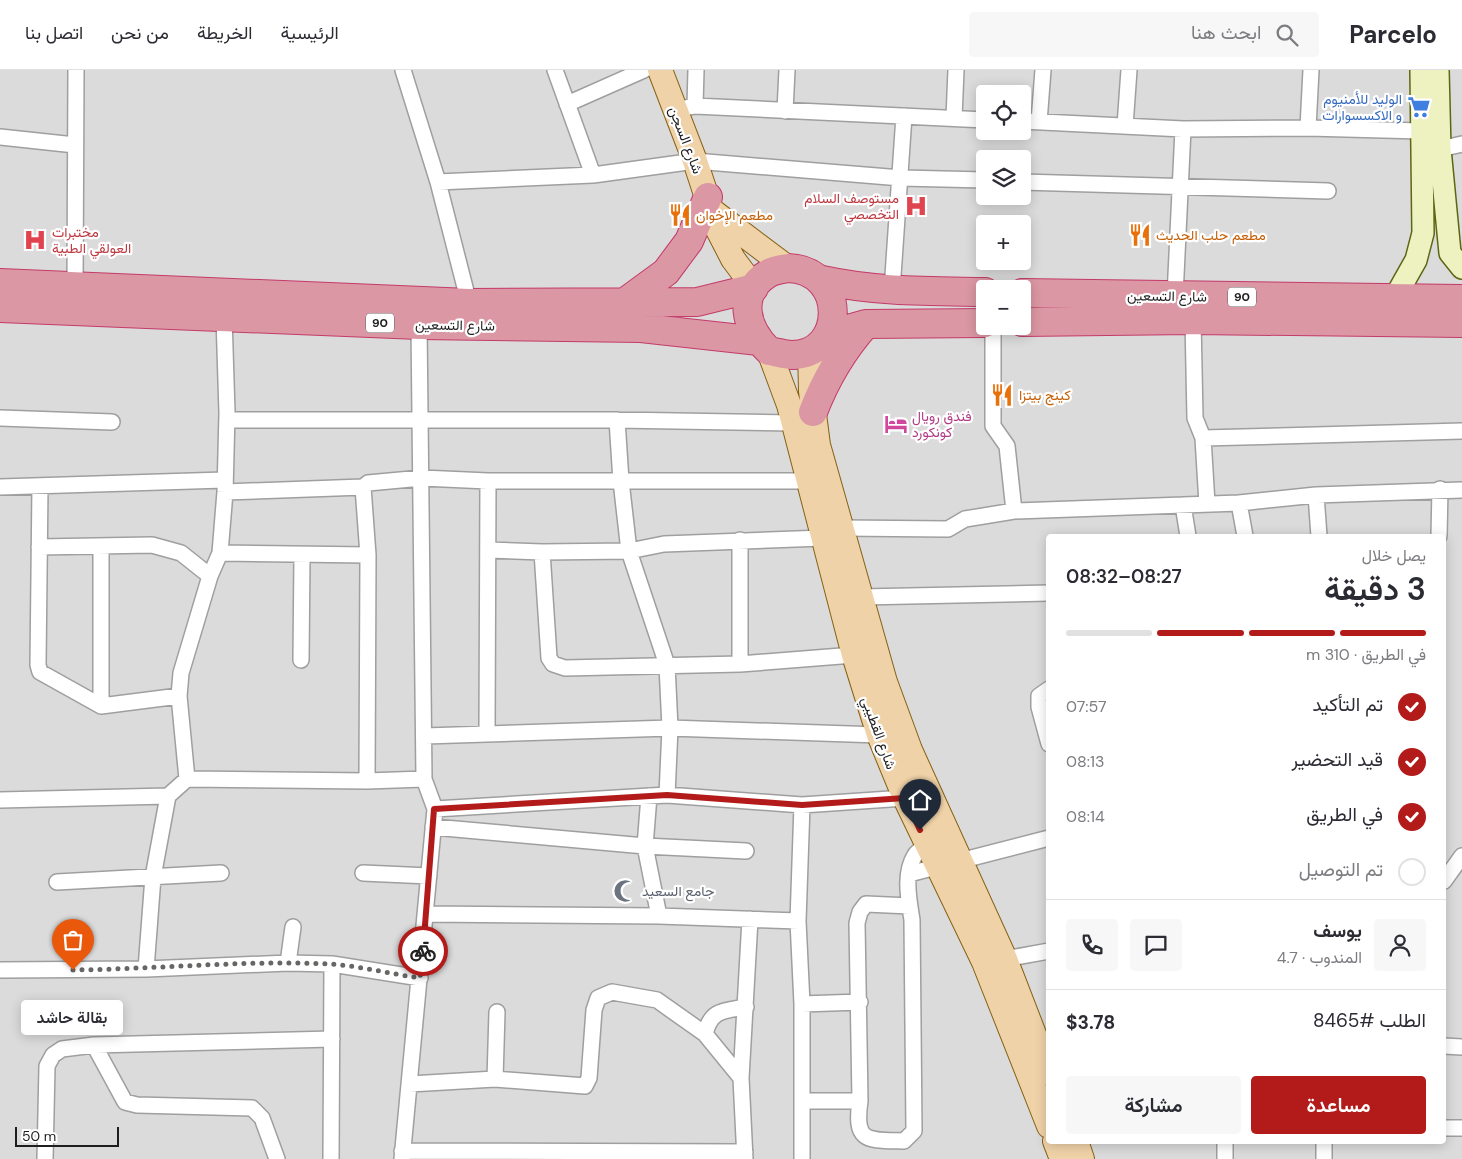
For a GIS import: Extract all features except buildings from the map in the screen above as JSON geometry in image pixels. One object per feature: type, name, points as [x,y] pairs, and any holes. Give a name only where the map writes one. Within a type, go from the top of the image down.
[{"type":"highway","points":[[625,302],[666,272],[689,241],[710,204]]},
{"type":"highway","points":[[976,292],[852,287],[822,280],[806,270],[788,268],[769,273],[754,288],[748,301],[747,316],[751,329],[764,346],[792,355],[818,342],[866,324],[976,323]]},
{"type":"highway","points":[[818,342],[833,322],[834,307],[830,292],[822,280]]},
{"type":"highway","name":"شارع التسعين","points":[[0,283],[469,303],[697,302],[754,288]]},
{"type":"highway","name":"شارع التسعين","points":[[1031,293],[1462,299]]},
{"type":"highway","name":"شارع التسعين","points":[[0,308],[419,325],[641,328],[764,346]]},
{"type":"highway","name":"شارع التسعين","points":[[1031,322],[1192,320],[1462,323]]},
{"type":"highway","points":[[803,417],[820,392],[840,356],[866,324]]},
{"type":"main road","name":"شارع السجن","points":[[660,70],[685,108],[695,161],[717,228],[733,259],[754,288]]},
{"type":"main road","points":[[1394,299],[1416,260],[1423,232],[1421,70]]},
{"type":"main road","points":[[1438,70],[1440,149],[1450,254],[1462,268]]},
{"type":"main road","points":[[710,204],[788,268]]},
{"type":"main road","name":"شارع القطيبي","points":[[803,417],[818,342]]},
{"type":"main road","name":"شارع القطيبي","points":[[764,346],[783,387],[803,417],[818,445],[818,481],[832,533],[854,655],[879,735],[905,798],[927,844],[950,864],[1004,959],[1046,1064]]},
{"type":"main road","name":"شارع القطيبي","points":[[832,533],[860,597],[898,719],[984,962],[1046,1118]]},
{"type":"street","points":[[75,286],[76,70]]},
{"type":"street","points":[[403,70],[438,182],[469,303]]},
{"type":"street","points":[[555,70],[593,175]]},
{"type":"street","points":[[567,104],[644,70]]},
{"type":"street","points":[[696,70],[685,108],[976,119]]},
{"type":"street","points":[[785,111],[787,70]]},
{"type":"street","points":[[954,118],[956,70]]},
{"type":"street","points":[[1040,122],[1043,70]]},
{"type":"street","points":[[1125,126],[1129,70]]},
{"type":"street","points":[[1308,128],[1311,70]]},
{"type":"street","points":[[892,290],[904,116]]},
{"type":"street","points":[[1031,122],[1183,129],[1308,128],[1421,131]]},
{"type":"street","points":[[1175,296],[1183,129]]},
{"type":"street","points":[[0,137],[75,145]]},
{"type":"street","points":[[1440,149],[1462,144]]},
{"type":"street","points":[[438,182],[593,175],[695,161],[901,178],[976,180]]},
{"type":"street","points":[[1031,182],[1328,191]]},
{"type":"street","points":[[187,779],[179,696],[181,673],[210,576],[220,553],[227,420],[224,317]]},
{"type":"street","points":[[1192,320],[1194,418],[1203,438],[1207,504]]},
{"type":"street","points":[[419,325],[424,778],[434,809],[426,914],[402,1155],[745,1156],[741,1078],[750,919]]},
{"type":"street","points":[[993,335],[993,426],[1007,446],[1014,511]]},
{"type":"street","points":[[227,420],[617,420],[803,417]]},
{"type":"street","points":[[0,418],[112,422]]},
{"type":"street","points":[[617,420],[620,481],[629,551],[667,665],[670,728],[667,795]]},
{"type":"street","points":[[1203,438],[1462,431]]},
{"type":"street","points":[[0,486],[363,486],[368,483],[422,478],[488,481],[818,481]]},
{"type":"street","points":[[487,733],[488,481]]},
{"type":"street","points":[[40,486],[38,665],[40,672],[101,706],[179,696]]},
{"type":"street","points":[[363,486],[368,555],[367,781]]},
{"type":"street","points":[[488,550],[542,552],[629,551],[664,544],[832,533],[948,528],[965,519],[1014,511],[1239,503],[1316,495],[1440,489],[1462,490]]},
{"type":"street","points":[[1439,534],[1440,489]]},
{"type":"street","points":[[1316,495],[1319,534]]},
{"type":"street","points":[[1239,503],[1244,534]]},
{"type":"street","points":[[1182,505],[1188,534]]},
{"type":"street","points":[[740,540],[740,664]]},
{"type":"street","points":[[101,546],[101,706]]},
{"type":"street","points":[[39,547],[152,546],[181,553],[210,576]]},
{"type":"street","points":[[542,552],[549,658],[553,664],[565,668],[740,664],[854,655]]},
{"type":"street","points":[[220,553],[368,555]]},
{"type":"street","points":[[301,660],[302,555]]},
{"type":"street","points":[[860,597],[1046,593]]},
{"type":"street","points":[[1046,691],[1039,696],[1039,701],[1046,731]]},
{"type":"street","points":[[425,736],[670,728],[879,735]]},
{"type":"street","points":[[146,969],[153,876],[168,796],[187,779],[367,781],[424,778]]},
{"type":"street","points":[[434,809],[667,795],[802,805],[905,798]]},
{"type":"street","points":[[0,800],[168,796]]},
{"type":"street","points":[[649,796],[645,846],[659,916]]},
{"type":"street","points":[[802,805],[798,921],[802,1004],[802,1159]]},
{"type":"street","points":[[433,827],[645,846],[746,851]]},
{"type":"street","points":[[908,874],[1046,839]]},
{"type":"street","points":[[910,906],[866,904],[860,912],[857,923],[860,1002],[860,1101],[857,1124],[862,1133],[872,1140],[904,1141],[914,1131],[910,906],[908,874],[915,854],[927,844]]},
{"type":"street","points":[[1446,878],[1462,856]]},
{"type":"street","points":[[57,882],[221,873]]},
{"type":"street","points":[[363,873],[429,876]]},
{"type":"street","points":[[426,914],[659,916],[798,921]]},
{"type":"street","points":[[288,963],[293,927]]},
{"type":"street","points":[[1004,959],[1046,952]]},
{"type":"street","points":[[0,970],[146,969],[288,963],[332,964],[420,978]]},
{"type":"street","points":[[331,1159],[332,964]]},
{"type":"street","points":[[410,1084],[495,1079],[584,1086],[589,1078],[594,1010],[598,998],[612,992],[657,1000],[705,1034],[741,1078]]},
{"type":"street","points":[[802,1004],[860,1002]]},
{"type":"street","points":[[705,1034],[708,1022],[715,1013],[746,1007]]},
{"type":"street","points":[[495,1079],[497,1012]]},
{"type":"street","points":[[45,1159],[47,1066],[52,1055],[62,1049],[94,1045],[332,1039]]},
{"type":"street","points":[[94,1045],[125,1102],[137,1105],[252,1108],[262,1118],[277,1159]]},
{"type":"street","points":[[1446,1046],[1462,1047]]},
{"type":"street","points":[[802,1102],[860,1101]]},
{"type":"street","points":[[1446,1128],[1462,1128]]},
{"type":"street","points":[[1225,1144],[1225,1159]]},
{"type":"street","points":[[1324,1144],[1324,1159]]},
{"type":"shaded area","points":[[0,70],[1462,70],[1462,1159],[0,1159]]},
{"type":"way so far","points":[[73,970],[288,963],[332,964],[420,978],[423,951]]},
{"type":"place","name":"الوليد للأمنيوم و الاكسسوارات","points":[[1419,107]]},
{"type":"place","name":"مستوصف السلام التخصصي","points":[[916,206]]},
{"type":"place","name":"مطعم الإخوان","points":[[680,215]]},
{"type":"place","name":"مطعم حلب الحديث","points":[[1140,235]]},
{"type":"place","name":"مختبرات العولقي الطبية","points":[[35,240]]},
{"type":"place","name":"كينج بيتزا","points":[[1002,395]]},
{"type":"place","name":"فندق رويال كونكورد","points":[[896,424]]},
{"type":"place","name":"جامع السعيد","points":[[625,891]]},
{"type":"place","name":"بقالة حاشد","points":[[73,970]]},
{"type":"route","points":[[423,951],[434,809],[667,795],[802,805],[905,798],[920,830]]}]
